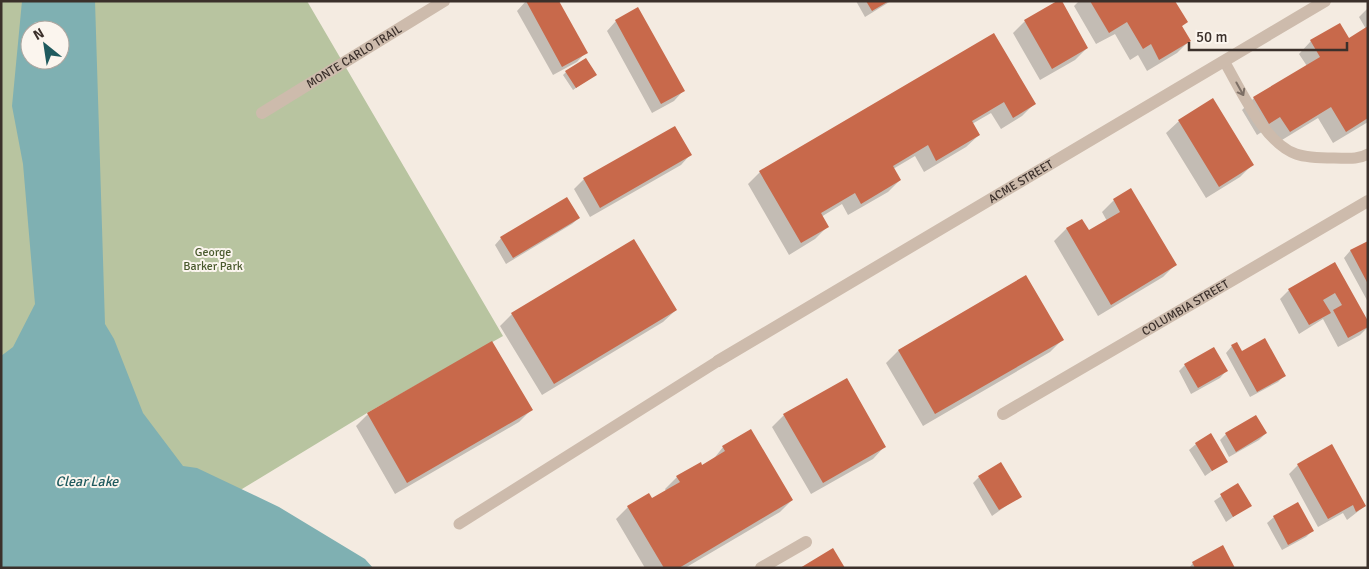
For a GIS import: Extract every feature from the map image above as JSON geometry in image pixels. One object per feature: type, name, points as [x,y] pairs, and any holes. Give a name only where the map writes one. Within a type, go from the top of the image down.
[{"type":"street","name":"MONTE CARLO TRAIL","points":[[262,113],[444,1]]},
{"type":"street","name":"ACME STREET","points":[[718,362],[1325,1]]},
{"type":"street","name":"COLUMBIA STREET","points":[[1002,414],[1368,201]]},
{"type":"street","points":[[761,568],[806,542]]},
{"type":"lane","points":[[1224,61],[1256,118],[1276,140],[1295,154],[1326,158],[1361,158],[1368,154]]},
{"type":"lane","points":[[460,524],[718,362]]},
{"type":"green space","name":"George Barker Park","points":[[1,1],[307,1],[503,336],[367,413],[219,503],[1,525]]},
{"type":"water","name":"Clear Lake","points":[[22,1],[95,1],[105,324],[114,339],[143,413],[183,466],[197,468],[279,507],[365,559],[373,568],[1,568],[1,356],[13,347],[35,304],[23,164],[12,106],[20,22],[20,70],[70,70],[70,20],[20,20]]},
{"type":"building","points":[[526,1],[559,1],[588,53],[562,67]]},
{"type":"building","points":[[866,1],[889,1],[872,11]]},
{"type":"building","points":[[1057,1],[1062,1],[1088,48],[1052,69],[1024,20]]},
{"type":"building","points":[[1090,1],[1175,1],[1188,22],[1182,26],[1191,41],[1159,60],[1151,44],[1143,49],[1127,22],[1109,33]]},
{"type":"building","points":[[638,7],[685,91],[661,104],[615,20]]},
{"type":"building","points":[[1340,23],[1349,38],[1368,26],[1368,118],[1346,132],[1331,107],[1290,132],[1280,117],[1269,124],[1253,97],[1320,57],[1310,40]]},
{"type":"building","points":[[994,33],[1036,104],[1013,118],[1004,102],[972,121],[980,135],[936,161],[928,145],[893,166],[901,180],[861,204],[855,193],[821,213],[829,227],[801,243],[759,171]]},
{"type":"building","points":[[586,58],[597,75],[576,88],[565,71]]},
{"type":"building","points":[[1213,98],[1254,165],[1219,187],[1178,120]]},
{"type":"building","points":[[675,126],[692,155],[600,208],[583,178]]},
{"type":"building","points":[[1131,188],[1177,265],[1111,305],[1066,228],[1082,219],[1089,230],[1120,212],[1113,199]]},
{"type":"building","points":[[567,197],[580,218],[513,258],[500,237]]},
{"type":"building","points":[[634,239],[677,310],[554,384],[511,313]]},
{"type":"building","points":[[1368,241],[1368,284],[1350,250]]},
{"type":"building","points":[[1335,262],[1368,321],[1368,327],[1348,338],[1333,310],[1342,305],[1335,293],[1323,300],[1331,313],[1309,325],[1288,289]]},
{"type":"building","points":[[1026,275],[1064,340],[935,414],[898,350]]},
{"type":"building","points":[[1265,338],[1286,376],[1257,392],[1231,345],[1237,342],[1242,351]]},
{"type":"building","points":[[492,341],[533,410],[407,483],[367,413]]},
{"type":"building","points":[[1214,347],[1228,371],[1198,388],[1184,364]]},
{"type":"building","points":[[847,378],[886,447],[823,483],[783,414]]},
{"type":"building","points":[[1256,415],[1267,433],[1236,452],[1225,433]]},
{"type":"building","points":[[751,429],[793,500],[679,568],[664,568],[627,506],[649,493],[652,498],[680,482],[676,476],[701,462],[702,465],[725,451],[722,446]]},
{"type":"building","points":[[1211,433],[1228,462],[1212,471],[1195,443]]},
{"type":"building","points":[[1332,444],[1366,506],[1356,512],[1353,505],[1328,519],[1297,464]]},
{"type":"building","points":[[1001,462],[1022,497],[999,510],[978,476]]},
{"type":"building","points":[[1238,483],[1252,506],[1233,517],[1220,494]]},
{"type":"building","points":[[1298,502],[1314,531],[1288,545],[1273,516]]},
{"type":"building","points":[[1223,545],[1235,568],[1195,568],[1192,562]]},
{"type":"building","points":[[833,548],[845,568],[800,568]]}]
